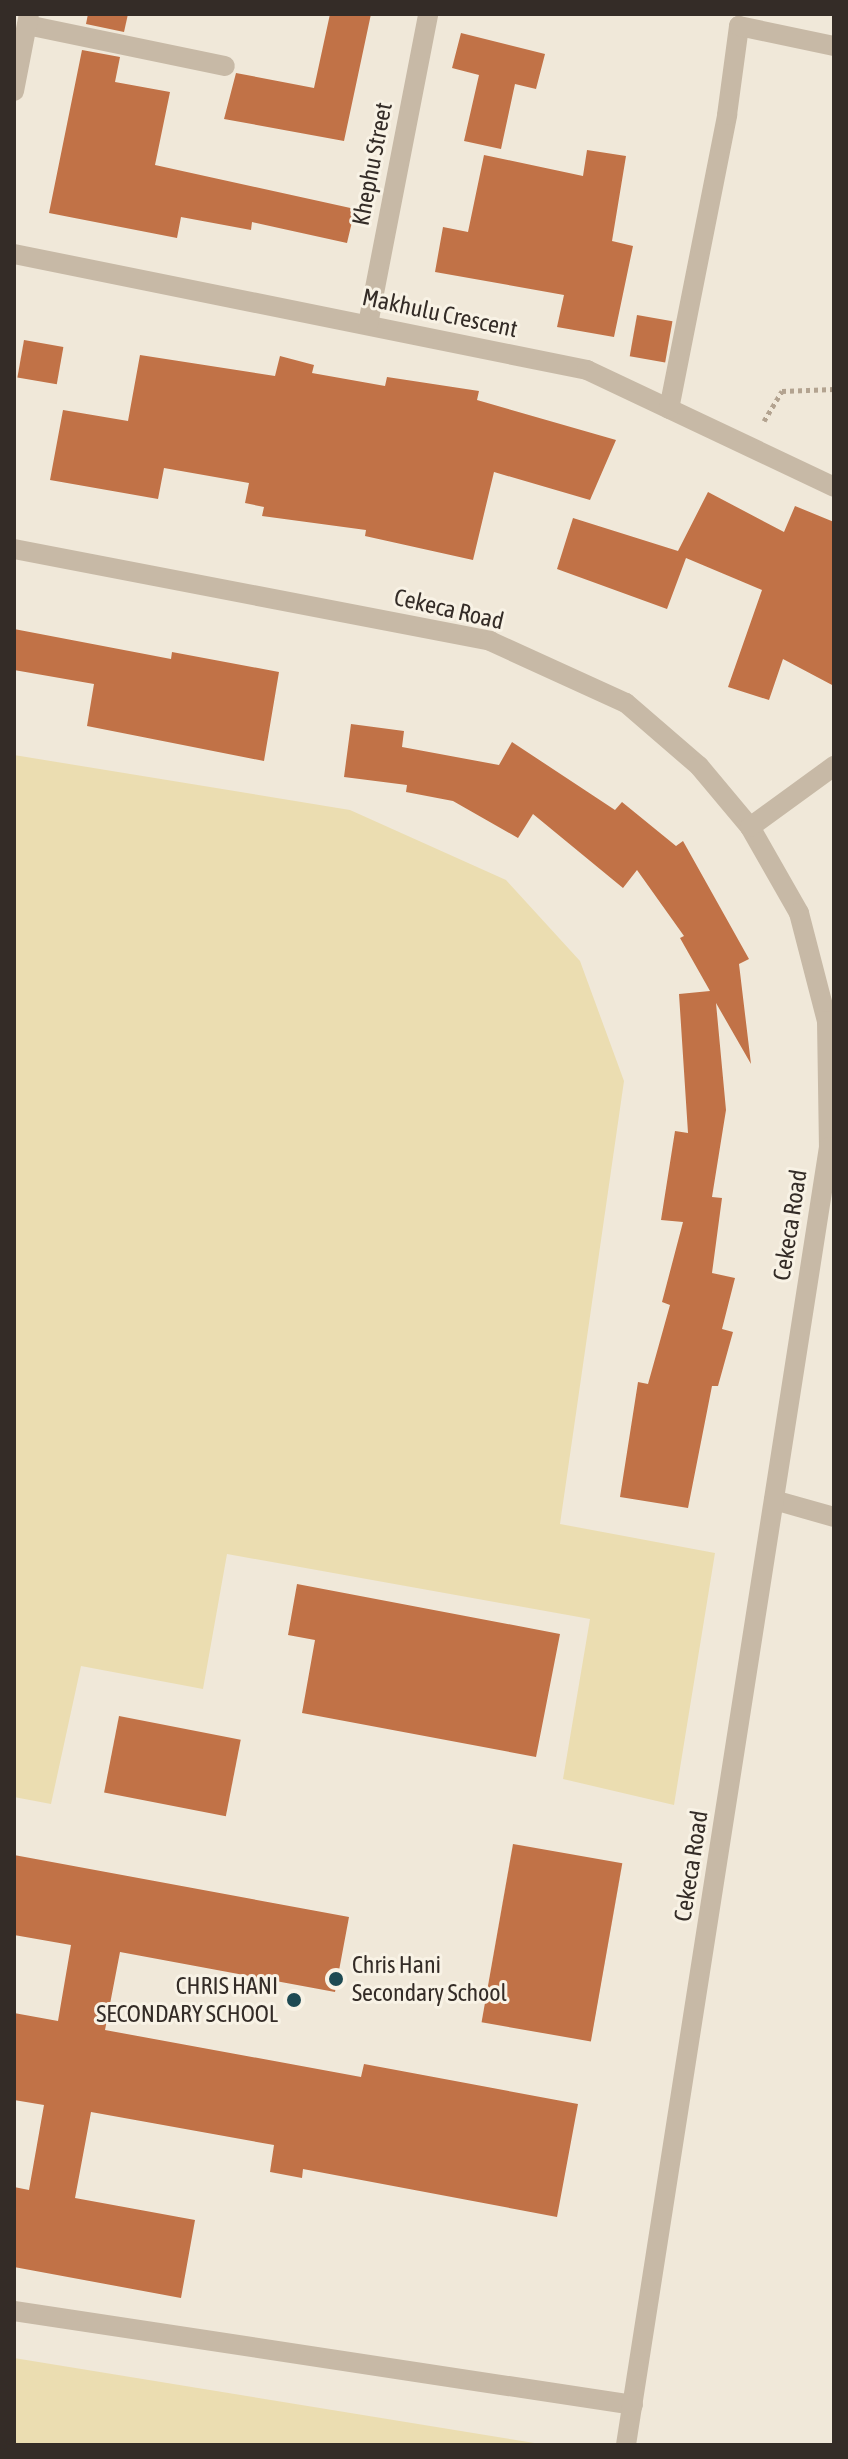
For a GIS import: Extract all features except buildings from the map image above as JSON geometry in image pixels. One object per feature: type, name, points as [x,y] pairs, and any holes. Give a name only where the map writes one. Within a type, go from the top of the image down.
[{"type":"street","name":"Khephu Street","points":[[368,324],[428,14]]},
{"type":"street","points":[[14,91],[28,20],[225,66]]},
{"type":"street","points":[[669,409],[727,115],[740,20],[834,46]]},
{"type":"street","name":"Makhulu Crescent","points":[[14,254],[587,370],[834,487]]},
{"type":"street","name":"Cekeca Road","points":[[14,549],[490,641],[626,703],[699,766],[750,827],[799,913],[827,1021],[829,1147],[626,2445]]},
{"type":"street","points":[[750,827],[834,766]]},
{"type":"street","points":[[774,1500],[834,1517]]},
{"type":"street","points":[[14,2311],[633,2405]]},
{"type":"path","points":[[750,446],[782,391],[834,389]]},
{"type":"sand","points":[[14,755],[350,810],[506,880],[580,961],[624,1081],[560,1524],[715,1553],[674,1805],[563,1779],[590,1619],[227,1554],[203,1689],[81,1666],[51,1804],[14,1797]]},
{"type":"sand","points":[[14,2358],[547,2445],[14,2445]]},
{"type":"place","name":"Chris Hani Secondary School","points":[[336,1979]]},
{"type":"place","name":"CHRIS HANI SECONDARY SCHOOL","points":[[294,2000]]}]
